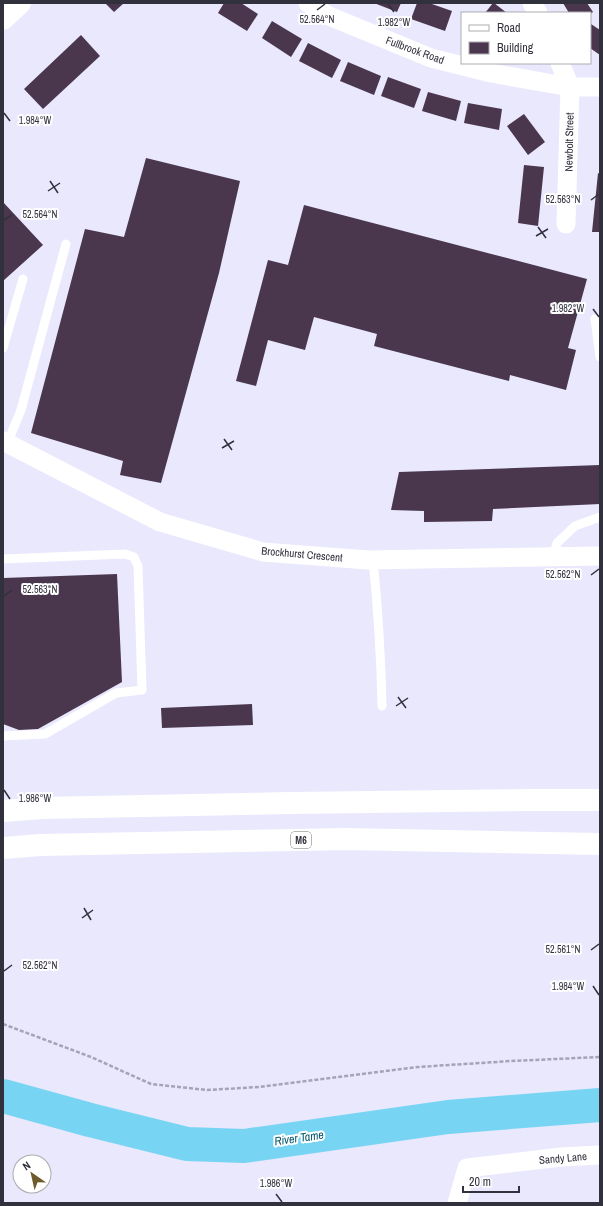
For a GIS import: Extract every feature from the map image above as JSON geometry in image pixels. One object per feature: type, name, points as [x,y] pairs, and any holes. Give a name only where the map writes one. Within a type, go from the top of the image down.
[{"type":"main road","points":[[3,19],[20,3]]},
{"type":"main road","points":[[3,811],[42,808],[597,800]]},
{"type":"main road","name":"M6","points":[[3,848],[40,845],[346,839],[600,844]]},
{"type":"street","name":"Fullbrook Road","points":[[308,3],[329,16],[431,58],[491,73],[570,87],[600,87]]},
{"type":"street","points":[[532,3],[537,12]]},
{"type":"street","name":"Newbolt Street","points":[[560,64],[570,87],[566,224]]},
{"type":"street","name":"Brockhurst Crescent","points":[[5,442],[160,522],[263,552],[372,560],[600,556]]},
{"type":"street","name":"Sandy Lane","points":[[457,1203],[467,1168],[561,1157],[600,1155]]},
{"type":"lane","points":[[5,442],[21,410],[66,244]]},
{"type":"lane","points":[[3,348],[23,279]]},
{"type":"lane","points":[[595,319],[600,357]]},
{"type":"lane","points":[[553,557],[557,543],[575,526],[600,518]]},
{"type":"lane","points":[[3,558],[125,554],[134,557],[138,566],[142,690],[116,693],[45,734],[3,736]]},
{"type":"lane","points":[[372,560],[381,651],[382,706]]},
{"type":"path","points":[[3,1024],[91,1057],[151,1084],[207,1090],[259,1087],[418,1068],[511,1061],[600,1057]]},
{"type":"building","points":[[105,3],[124,3],[114,12]]},
{"type":"building","points":[[224,3],[241,3],[258,14],[247,31],[218,13]]},
{"type":"building","points":[[374,3],[401,3],[397,12]]},
{"type":"building","points":[[417,3],[429,3],[452,11],[445,31],[411,19]]},
{"type":"building","points":[[494,3],[506,12],[486,12]]},
{"type":"building","points":[[563,3],[587,3],[593,12],[591,13],[591,12],[568,12]]},
{"type":"building","points":[[272,21],[302,39],[291,57],[262,38]]},
{"type":"building","points":[[591,24],[600,30],[600,55],[591,49]]},
{"type":"building","points":[[81,35],[100,56],[43,109],[24,89]]},
{"type":"building","points":[[308,43],[341,60],[332,78],[299,61]]},
{"type":"building","points":[[348,62],[381,76],[374,95],[340,81]]},
{"type":"building","points":[[388,77],[421,89],[414,108],[381,96]]},
{"type":"building","points":[[428,92],[461,101],[456,121],[422,111]]},
{"type":"building","points":[[468,103],[502,109],[499,130],[464,123]]},
{"type":"building","points":[[524,114],[545,142],[528,155],[507,126]]},
{"type":"building","points":[[146,158],[240,181],[219,273],[161,483],[120,475],[123,461],[31,433],[85,229],[124,237]]},
{"type":"building","points":[[524,165],[544,167],[538,226],[518,223]]},
{"type":"building","points":[[598,173],[600,174],[600,232],[592,232]]},
{"type":"building","points":[[3,202],[43,245],[3,281]]},
{"type":"building","points":[[304,205],[587,279],[568,348],[576,350],[566,390],[510,375],[509,381],[374,346],[377,334],[314,317],[305,350],[268,340],[256,386],[236,381],[268,260],[288,265]]},
{"type":"building","points":[[600,465],[600,504],[493,509],[492,521],[424,522],[424,511],[391,510],[399,472]]},
{"type":"building","points":[[117,574],[122,682],[38,729],[19,730],[3,724],[3,578]]},
{"type":"building","points":[[252,704],[253,725],[162,728],[161,708]]},
{"type":"waterway","name":"River Tame","points":[[3,1096],[90,1120],[187,1144],[244,1146],[448,1117],[600,1105]]}]
